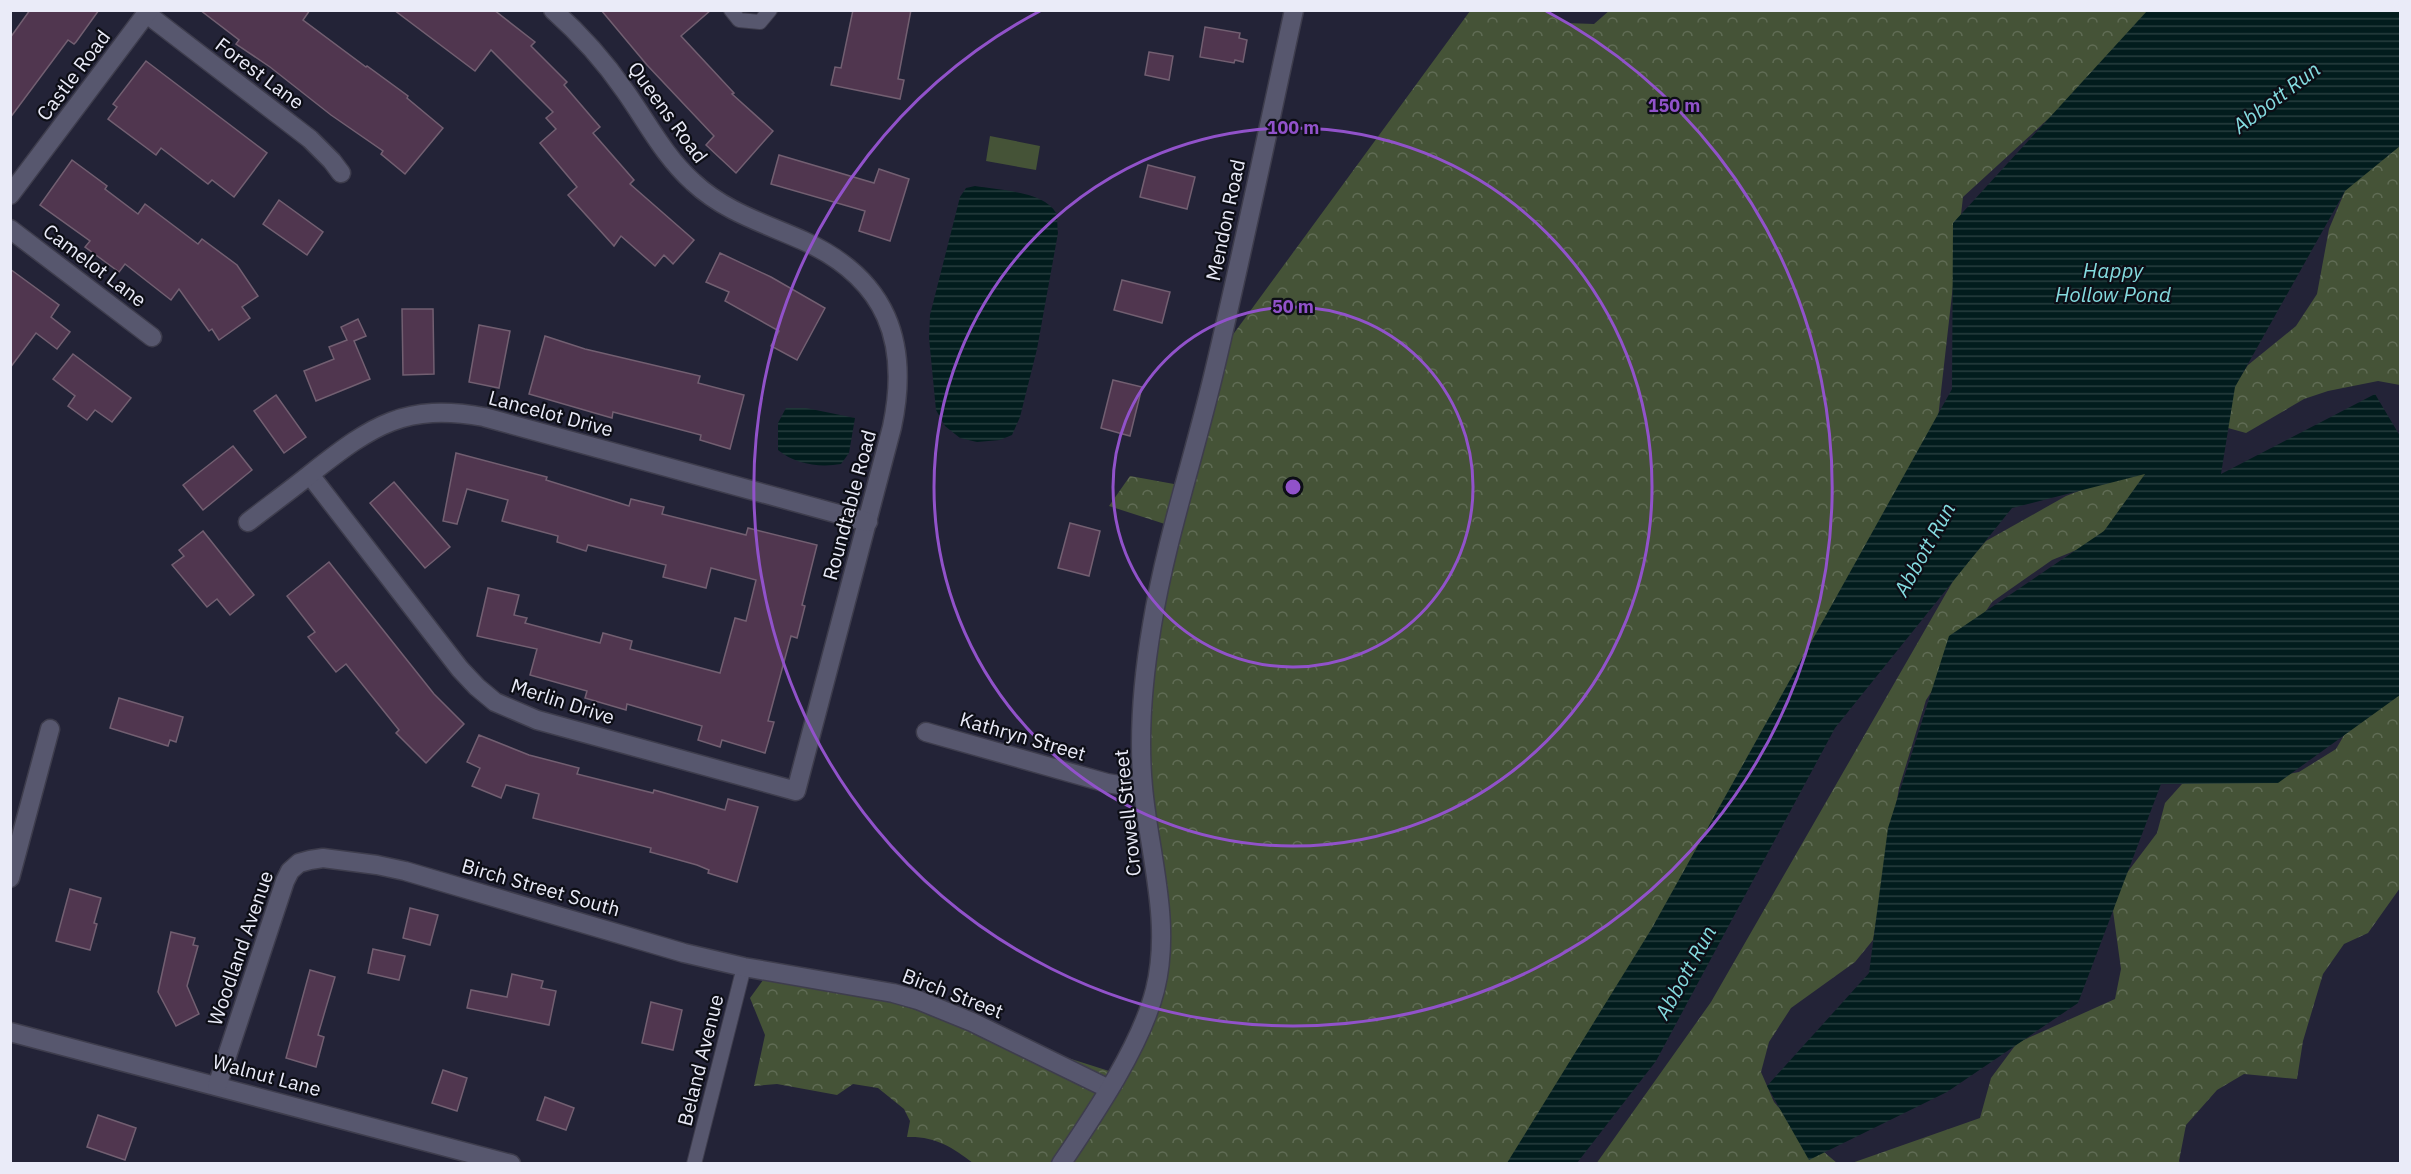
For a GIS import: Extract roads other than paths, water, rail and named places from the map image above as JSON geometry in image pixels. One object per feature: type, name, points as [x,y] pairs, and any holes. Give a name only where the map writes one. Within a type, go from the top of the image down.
[{"type":"street","name":"Queens Road","points":[[553,10],[609,69],[660,146],[693,183],[728,209],[806,242],[825,253]]},
{"type":"street","name":"Mendon Road","points":[[1215,369],[1294,10]]},
{"type":"street","name":"Forest Lane","points":[[148,12],[310,139],[341,173]]},
{"type":"street","name":"Castle Road","points":[[10,195],[148,12]]},
{"type":"street","name":"Camelot Lane","points":[[10,229],[152,337]]},
{"type":"street","name":"Roundtable Road","points":[[796,791],[868,522],[897,405],[899,385],[898,360],[887,316],[865,285],[825,253]]},
{"type":"street","name":"Crowell Street","points":[[1061,1164],[1109,1089],[1145,1018],[1155,990],[1161,959],[1161,927],[1158,891],[1142,785],[1144,693],[1152,623],[1215,369]]},
{"type":"street","name":"Lancelot Drive","points":[[248,522],[348,445],[382,424],[422,413],[460,413],[483,417],[868,522]]},
{"type":"street","name":"Merlin Drive","points":[[310,475],[460,669],[495,702],[537,720],[796,791]]},
{"type":"street","points":[[10,878],[50,729]]},
{"type":"street","name":"Kathryn Street","points":[[926,732],[1107,783],[1125,786],[1142,785]]},
{"type":"street","name":"Birch Street South","points":[[299,863],[323,858],[405,871],[684,953],[770,971]]},
{"type":"street","name":"Woodland Avenue","points":[[217,1086],[285,881],[290,871],[299,863]]},
{"type":"street","name":"Birch Street","points":[[770,971],[893,993],[918,1000],[997,1034],[1109,1089]]},
{"type":"street","name":"Walnut Lane","points":[[10,1032],[512,1164]]},
{"type":"lane","points":[[731,10],[739,20],[760,22],[770,10]]},
{"type":"lane","name":"Beland Avenue","points":[[693,1164],[744,967]]},
{"type":"water","name":"Happy Hollow Pond","points":[[2147,11],[2400,11],[2400,146],[2345,191],[2235,387],[2221,474],[2375,394],[2400,436],[2400,695],[2278,783],[2161,784],[2078,1003],[1947,1092],[1809,1160],[1767,1086],[1869,973],[1888,828],[1949,636],[2104,531],[2145,474],[2012,508],[1835,728],[1656,1061],[1577,1163],[1507,1163],[1652,928],[1952,389],[1953,223]]},
{"type":"water","points":[[975,186],[1020,193],[1042,200],[1056,213],[1058,233],[1037,349],[1020,417],[1012,435],[1000,440],[977,442],[960,438],[945,426],[936,410],[929,338],[930,315],[960,197],[966,188]]},
{"type":"water","points":[[786,408],[806,408],[855,418],[849,453],[841,464],[808,464],[792,459],[778,450],[778,423]]},
{"type":"water label","name":"Abbott Run","points":[[2276,97]]},
{"type":"water label","name":"Abbott Run","points":[[1924,549]]},
{"type":"water label","name":"Abbott Run","points":[[1685,972]]}]
